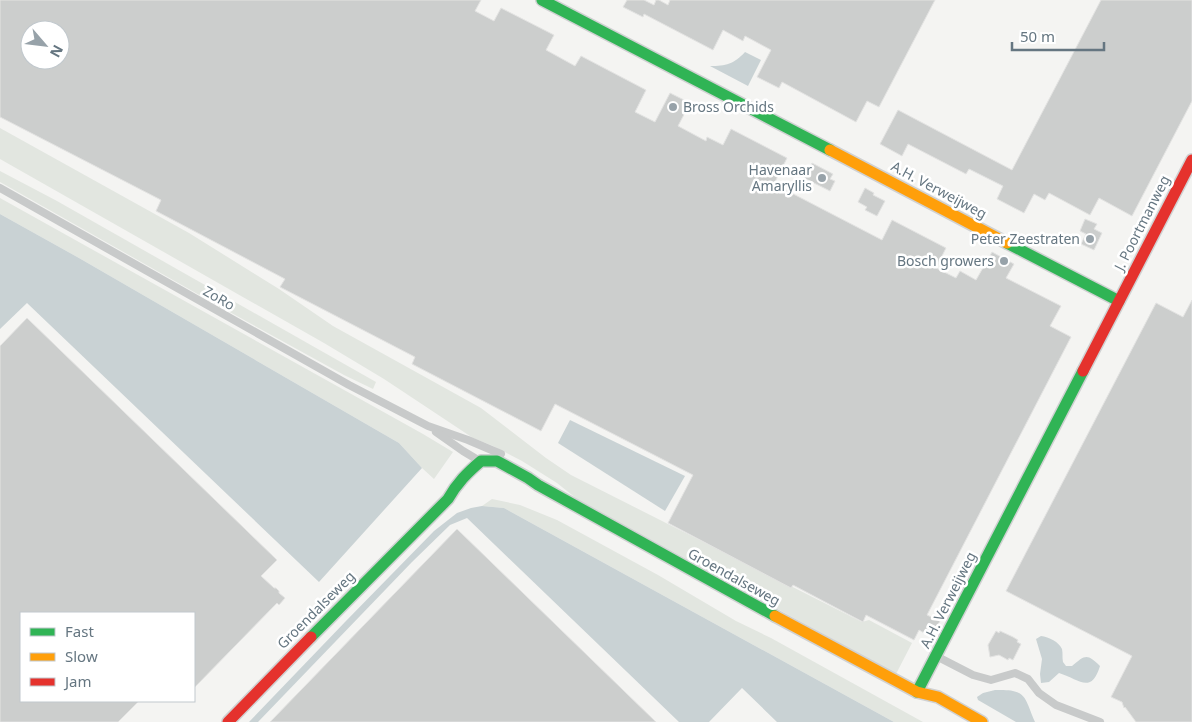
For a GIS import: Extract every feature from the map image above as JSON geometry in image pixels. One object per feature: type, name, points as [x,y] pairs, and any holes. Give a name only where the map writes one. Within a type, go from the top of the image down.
[{"type":"street","name":"A.H. Verweijweg","points":[[542,0],[1119,300],[917,692]]},
{"type":"street","name":"J. Poortmanweg","points":[[1119,300],[1192,160]]},
{"type":"street","name":"Groendalseweg","points":[[481,461],[499,473],[524,485],[538,485]]},
{"type":"street","name":"Groendalseweg","points":[[228,722],[274,673],[448,499],[455,486],[467,472],[481,461],[497,461],[819,640],[917,692],[934,706],[962,722]]},
{"type":"street","name":"Groendalseweg","points":[[448,499],[461,493],[473,484]]},
{"type":"street","name":"Groendalseweg","points":[[917,692],[938,697],[982,722]]},
{"type":"lane","name":"ZoRo","points":[[0,188],[274,344],[428,426],[463,451],[481,461]]},
{"type":"lane","name":"ZoRo","points":[[428,426],[508,457]]},
{"type":"lane","points":[[531,470],[538,485]]},
{"type":"lane","points":[[936,656],[973,675],[991,680],[1015,674],[1028,679],[1040,693],[1056,705],[1100,722]]},
{"type":"shaded area","points":[[745,52],[761,60],[748,86],[710,66],[729,64]]},
{"type":"shaded area","points":[[0,128],[189,233],[279,289],[333,326],[481,408],[571,475],[862,622],[869,620],[912,643],[896,674],[577,499],[557,483],[522,461],[473,438],[384,379],[324,343],[0,159]]},
{"type":"shaded area","points":[[0,171],[57,201],[376,382],[373,389],[217,305],[0,182]]},
{"type":"shaded area","points":[[0,198],[453,452],[434,479],[399,443],[0,214]]},
{"type":"shaded area","points":[[0,214],[399,443],[422,468],[319,582],[27,303],[0,329]]},
{"type":"shaded area","points":[[570,420],[685,476],[665,511],[558,443]]},
{"type":"shaded area","points":[[492,499],[520,505],[557,520],[658,575],[736,621],[771,638],[923,722],[894,722],[504,508],[482,506]]},
{"type":"shaded area","points":[[482,506],[504,508],[894,722],[777,722],[742,688],[709,722],[679,722],[467,518],[450,525],[258,722],[249,722],[434,531],[457,513]]},
{"type":"shaded area","points":[[1041,636],[1053,640],[1061,646],[1063,662],[1066,666],[1072,666],[1086,657],[1096,662],[1100,666],[1093,680],[1084,683],[1059,673],[1049,682],[1041,683],[1042,659],[1036,639]]},
{"type":"shaded area","points":[[995,690],[1013,691],[1023,696],[1035,722],[1016,722],[978,700],[977,697],[983,693]]},
{"type":"building","points":[[0,0],[481,0],[475,11],[494,21],[501,8],[554,35],[546,50],[575,66],[581,56],[646,90],[635,112],[655,122],[670,93],[690,103],[678,126],[706,141],[707,137],[723,145],[731,129],[787,158],[774,184],[882,240],[892,220],[946,248],[936,268],[956,278],[960,271],[976,280],[992,252],[1014,264],[1006,278],[1061,306],[1050,326],[1071,337],[927,615],[940,621],[931,637],[919,630],[914,640],[866,615],[863,622],[793,585],[791,588],[668,523],[693,475],[555,404],[541,431],[412,364],[415,357],[280,287],[285,279],[156,211],[161,200],[0,117]]},
{"type":"building","points":[[627,0],[644,0],[654,5],[656,0],[659,0],[668,5],[670,0],[935,0],[879,107],[867,101],[856,122],[782,82],[779,88],[757,77],[771,50],[745,36],[743,41],[723,30],[713,50],[644,14],[643,17],[623,7]]},
{"type":"building","points":[[1101,0],[1192,0],[1192,101],[1132,216],[1099,198],[1090,215],[1049,193],[1045,200],[1034,194],[1024,213],[997,199],[1003,186],[969,169],[966,174],[908,144],[902,156],[880,144],[898,110],[1012,170]]},
{"type":"building","points":[[812,163],[833,174],[830,179],[835,181],[830,191],[804,178]]},
{"type":"building","points":[[865,188],[874,193],[873,195],[885,201],[877,216],[865,210],[867,207],[858,202]]},
{"type":"building","points":[[1085,219],[1097,224],[1094,229],[1102,233],[1094,250],[1081,244],[1086,234],[1080,231]]},
{"type":"building","points":[[1192,300],[1192,722],[1136,722],[1124,708],[1122,702],[1111,697],[1132,656],[1006,591],[1156,303],[1183,317]]},
{"type":"building","points":[[27,318],[277,560],[261,576],[285,598],[279,605],[277,603],[195,687],[195,612],[20,612],[20,702],[138,702],[118,722],[0,722],[0,346]]},
{"type":"building","points":[[457,529],[656,722],[270,722]]},
{"type":"building","points":[[996,631],[1013,637],[1021,644],[1013,660],[1009,658],[1008,660],[999,655],[990,657],[988,645]]},
{"type":"traffic: fast","points":[[542,0],[830,150]]},
{"type":"traffic: fast","points":[[1007,243],[1119,301]]},
{"type":"traffic: fast","points":[[917,692],[1083,371]]},
{"type":"traffic: fast","points":[[311,637],[448,499],[463,478],[481,461],[497,461],[775,616]]},
{"type":"traffic: slow","points":[[830,150],[1007,243]]},
{"type":"traffic: slow","points":[[775,616],[917,692],[938,697],[982,722]]},
{"type":"traffic: jam","points":[[1083,371],[1192,160]]},
{"type":"traffic: jam","points":[[228,722],[311,637]]},
{"type":"place","name":"Bross Orchids","points":[[673,107]]},
{"type":"place","name":"Havenaar Amaryllis","points":[[822,178]]},
{"type":"place","name":"Peter Zeestraten","points":[[1090,239]]},
{"type":"place","name":"Bosch growers","points":[[1004,261]]}]
